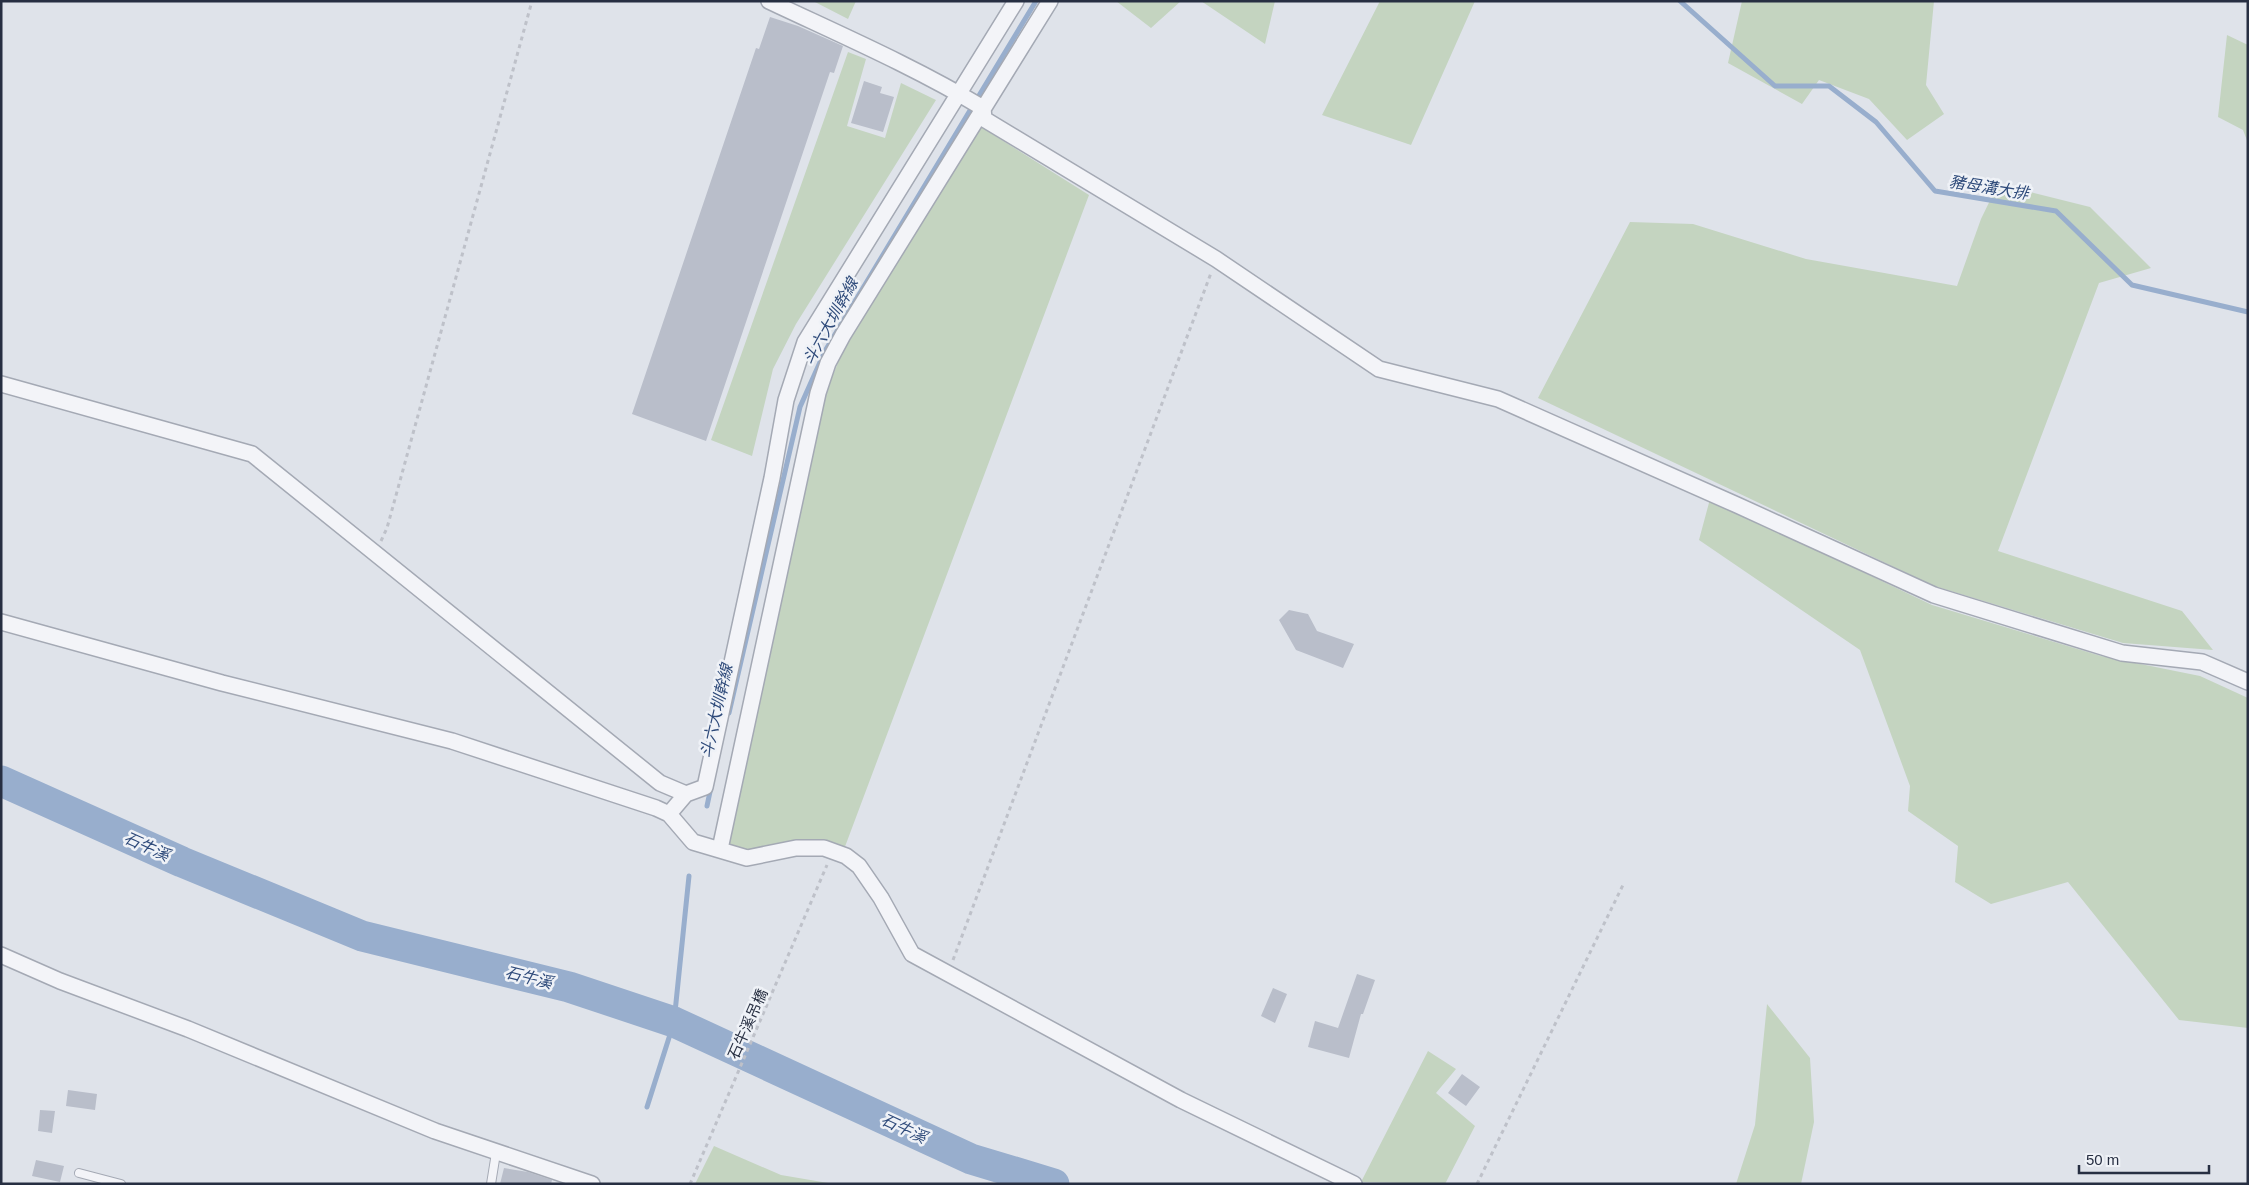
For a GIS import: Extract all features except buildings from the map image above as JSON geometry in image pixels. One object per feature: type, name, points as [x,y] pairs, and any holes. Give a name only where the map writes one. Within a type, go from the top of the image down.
[{"type":"street","points":[[769,1],[840,34],[958,93],[983,108]]},
{"type":"street","points":[[672,818],[686,794],[705,787],[772,478],[786,400],[805,342],[1016,1]]},
{"type":"street","points":[[720,849],[814,411],[828,364],[843,335],[1050,1]]},
{"type":"street","points":[[983,108],[984,119],[1216,259],[1379,369],[1498,399],[1934,595],[2122,653],[2202,662],[2248,682]]},
{"type":"street","points":[[1,384],[252,454],[376,552],[660,784],[686,794]]},
{"type":"street","points":[[1,622],[222,683],[452,741],[672,818],[693,842],[747,858],[796,848],[824,848],[846,856],[859,866],[881,898],[912,954],[1181,1100],[1354,1184]]},
{"type":"street","points":[[1,955],[60,981],[188,1029],[386,1112],[496,1153],[592,1184]]},
{"type":"lane","points":[[491,1184],[496,1153]]},
{"type":"lane","points":[[79,1173],[121,1184]]},
{"type":"path","points":[[376,552],[387,528],[532,1]]},
{"type":"path","points":[[948,972],[1216,259]]},
{"type":"path","name":"石牛溪吊橋","points":[[690,1184],[825,874]]},
{"type":"path","points":[[1477,1184],[1623,885]]},
{"type":"green space","points":[[813,1],[856,1],[848,19]]},
{"type":"green space","points":[[1116,1],[1181,1],[1151,28]]},
{"type":"green space","points":[[1201,1],[1275,1],[1265,44]]},
{"type":"green space","points":[[1380,1],[1475,1],[1411,145],[1322,115]]},
{"type":"green space","points":[[1742,1],[1934,1],[1926,85],[1944,114],[1907,140],[1869,99],[1819,80],[1802,104],[1728,63]]},
{"type":"green space","points":[[2227,35],[2248,45],[2248,143],[2243,130],[2218,117]]},
{"type":"green space","points":[[848,52],[866,59],[847,126],[885,138],[901,83],[936,100],[796,324],[773,369],[752,456],[711,440]]},
{"type":"green space","points":[[978,125],[1089,195],[843,852],[781,846],[747,862],[720,849],[776,629],[821,404],[842,353]]},
{"type":"green space","points":[[1998,184],[2090,207],[2151,268],[2099,283],[1998,551],[2182,611],[2213,650],[2123,643],[1934,586],[1538,398],[1630,222],[1693,224],[1806,259],[1957,286],[1981,219]]},
{"type":"green space","points":[[1710,499],[1932,605],[2101,656],[2200,676],[2248,698],[2248,1028],[2179,1020],[2068,882],[1991,904],[1955,882],[1958,846],[1908,811],[1910,786],[1860,650],[1699,540]]},
{"type":"green space","points":[[1767,1004],[1810,1058],[1814,1122],[1801,1184],[1736,1184],[1755,1125]]},
{"type":"green space","points":[[1428,1051],[1456,1069],[1436,1093],[1475,1126],[1445,1184],[1361,1182]]},
{"type":"green space","points":[[714,1146],[781,1175],[834,1184],[695,1184]]},
{"type":"waterway","name":"斗六大圳幹線","points":[[729,713],[800,407],[825,351],[1036,1]]},
{"type":"waterway","name":"豬母溝大排","points":[[1680,1],[1775,86],[1829,86],[1876,122],[1935,191],[2056,211],[2132,285],[2248,312]]},
{"type":"waterway","name":"石牛溪","points":[[1,781],[182,862],[362,936],[569,987],[674,1022],[971,1159],[1054,1184]]},
{"type":"waterway","name":"斗六大圳幹線","points":[[707,806],[711,787]]},
{"type":"waterway","name":"斗六大圳幹線","points":[[647,1107],[674,1022],[689,876]]}]
